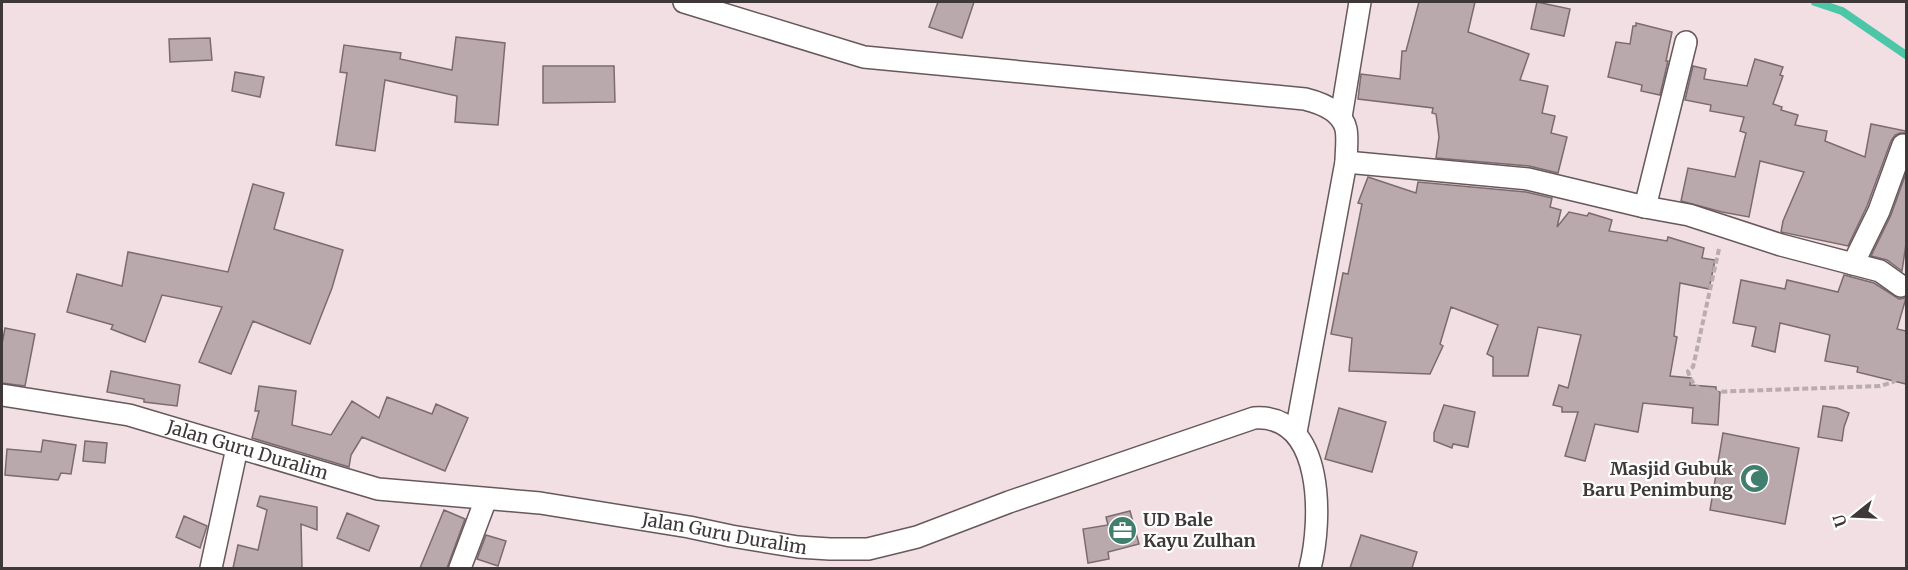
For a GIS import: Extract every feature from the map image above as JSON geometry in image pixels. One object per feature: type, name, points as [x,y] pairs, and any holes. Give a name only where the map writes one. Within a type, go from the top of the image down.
[{"type":"street","points":[[684,2],[864,57],[1305,99],[1319,103],[1341,117],[1346,128],[1346,162],[1296,432],[1310,461],[1315,493],[1317,531],[1310,568]]},
{"type":"street","points":[[1341,117],[1360,2]]},
{"type":"street","points":[[1645,207],[1686,42]]},
{"type":"street","points":[[1852,264],[1879,211],[1903,145]]},
{"type":"street","points":[[1346,162],[1528,179],[1689,215],[1780,245],[1880,271],[1901,286]]},
{"type":"street","name":"Jalan Guru Duralim","points":[[2,395],[129,415],[378,489],[540,503],[798,547],[868,549],[917,537],[1020,498],[1254,418],[1275,420],[1296,432]]},
{"type":"street","points":[[211,568],[237,448]]},
{"type":"street","points":[[460,568],[486,499]]},
{"type":"path","points":[[1724,226],[1693,367],[1688,371],[1697,387],[1711,392],[1880,386],[1893,382],[1906,370]]},
{"type":"building","points":[[938,2],[974,2],[962,38],[929,27]]},
{"type":"building","points":[[1419,2],[1475,2],[1468,32],[1529,54],[1520,80],[1548,86],[1542,113],[1555,116],[1551,133],[1567,137],[1558,173],[1529,166],[1436,158],[1439,137],[1436,114],[1432,113],[1433,108],[1358,99],[1361,74],[1400,79],[1402,51],[1406,51]]},
{"type":"building","points":[[1537,2],[1570,9],[1564,36],[1531,29]]},
{"type":"building","points":[[1636,23],[1672,32],[1660,95],[1641,91],[1642,85],[1608,77],[1616,42],[1630,44],[1633,26],[1636,26]]},
{"type":"building","points":[[456,37],[505,43],[498,125],[455,122],[457,96],[385,80],[375,151],[336,145],[347,73],[340,72],[344,45],[401,53],[400,59],[452,70]]},
{"type":"building","points":[[210,38],[212,60],[170,62],[169,39]]},
{"type":"building","points":[[1755,59],[1783,67],[1780,75],[1783,76],[1773,104],[1782,107],[1781,110],[1798,115],[1795,125],[1827,131],[1825,141],[1865,157],[1871,124],[1906,131],[1906,133],[1895,135],[1891,141],[1867,206],[1848,246],[1781,232],[1783,221],[1804,172],[1760,161],[1749,217],[1681,201],[1688,168],[1735,177],[1746,133],[1740,131],[1744,117],[1710,111],[1711,105],[1685,100],[1693,66],[1706,69],[1704,79],[1747,86]]},
{"type":"building","points":[[543,66],[614,66],[615,102],[543,103]]},
{"type":"building","points":[[235,72],[264,77],[260,97],[232,91]]},
{"type":"building","points":[[1906,173],[1906,244],[1902,271],[1887,260],[1871,256],[1891,215]]},
{"type":"building","points":[[1368,177],[1416,193],[1418,182],[1526,192],[1552,198],[1550,207],[1561,210],[1557,227],[1569,212],[1587,216],[1589,213],[1612,220],[1609,231],[1667,241],[1668,237],[1704,248],[1702,258],[1715,260],[1709,289],[1680,283],[1674,336],[1677,337],[1670,376],[1691,378],[1690,385],[1716,387],[1716,391],[1720,392],[1718,425],[1692,423],[1693,408],[1643,403],[1638,432],[1595,424],[1585,461],[1565,456],[1578,412],[1562,412],[1562,407],[1553,405],[1559,385],[1568,388],[1581,335],[1538,327],[1528,376],[1493,376],[1493,357],[1487,354],[1498,325],[1451,307],[1440,344],[1443,346],[1430,374],[1349,371],[1352,338],[1331,334],[1343,273],[1348,274],[1362,204],[1358,203]]},
{"type":"building","points":[[253,184],[284,193],[274,229],[343,250],[332,288],[310,344],[253,321],[231,374],[199,362],[222,307],[162,295],[145,342],[111,329],[113,325],[67,312],[77,274],[122,286],[128,252],[228,272]]},
{"type":"building","points":[[1844,275],[1874,283],[1899,299],[1906,298],[1897,329],[1906,331],[1906,384],[1857,372],[1858,367],[1825,361],[1830,335],[1780,323],[1775,352],[1752,346],[1756,327],[1733,323],[1741,280],[1785,289],[1787,280],[1838,292]]},
{"type":"building","points":[[5,328],[35,334],[25,386],[2,383],[2,344]]},
{"type":"building","points":[[111,371],[180,385],[177,406],[144,402],[144,399],[107,392]]},
{"type":"building","points":[[259,386],[296,391],[292,425],[331,435],[352,401],[379,418],[387,397],[432,414],[436,404],[468,418],[445,471],[362,437],[351,455],[349,467],[252,438],[259,411],[255,411]]},
{"type":"building","points":[[1444,405],[1475,412],[1468,447],[1453,444],[1452,448],[1434,441],[1434,433]]},
{"type":"building","points":[[1823,406],[1849,413],[1842,441],[1818,437]]},
{"type":"building","points":[[1339,408],[1386,422],[1372,472],[1325,459]]},
{"type":"building","name":"Masjid Gubuk Baru Penimbung","points":[[1723,433],[1799,448],[1785,524],[1710,510]]},
{"type":"building","points":[[43,440],[76,445],[71,474],[61,473],[58,480],[5,475],[7,449],[41,452]]},
{"type":"building","points":[[85,441],[107,443],[105,463],[83,461]]},
{"type":"building","points":[[260,496],[317,507],[317,530],[301,524],[302,568],[233,568],[238,545],[258,550],[267,510],[257,506]]},
{"type":"building","points":[[444,510],[465,519],[447,568],[420,568]]},
{"type":"building","points":[[1130,511],[1139,544],[1108,552],[1109,559],[1088,563],[1083,529],[1108,525],[1106,517]]},
{"type":"building","points":[[347,513],[379,526],[369,551],[337,538]]},
{"type":"building","points":[[184,516],[207,526],[200,548],[176,537]]},
{"type":"building","points":[[486,535],[506,541],[498,566],[477,559]]},
{"type":"building","points":[[1361,535],[1417,552],[1412,568],[1350,568]]},
{"type":"waterway","points":[[1815,2],[1842,11],[1906,55]]},
{"type":"place","name":"Masjid Gubuk Baru Penimbung","points":[[1754,479]]},
{"type":"place","name":"UD Bale Kayu Zulhan","points":[[1122,530]]}]
